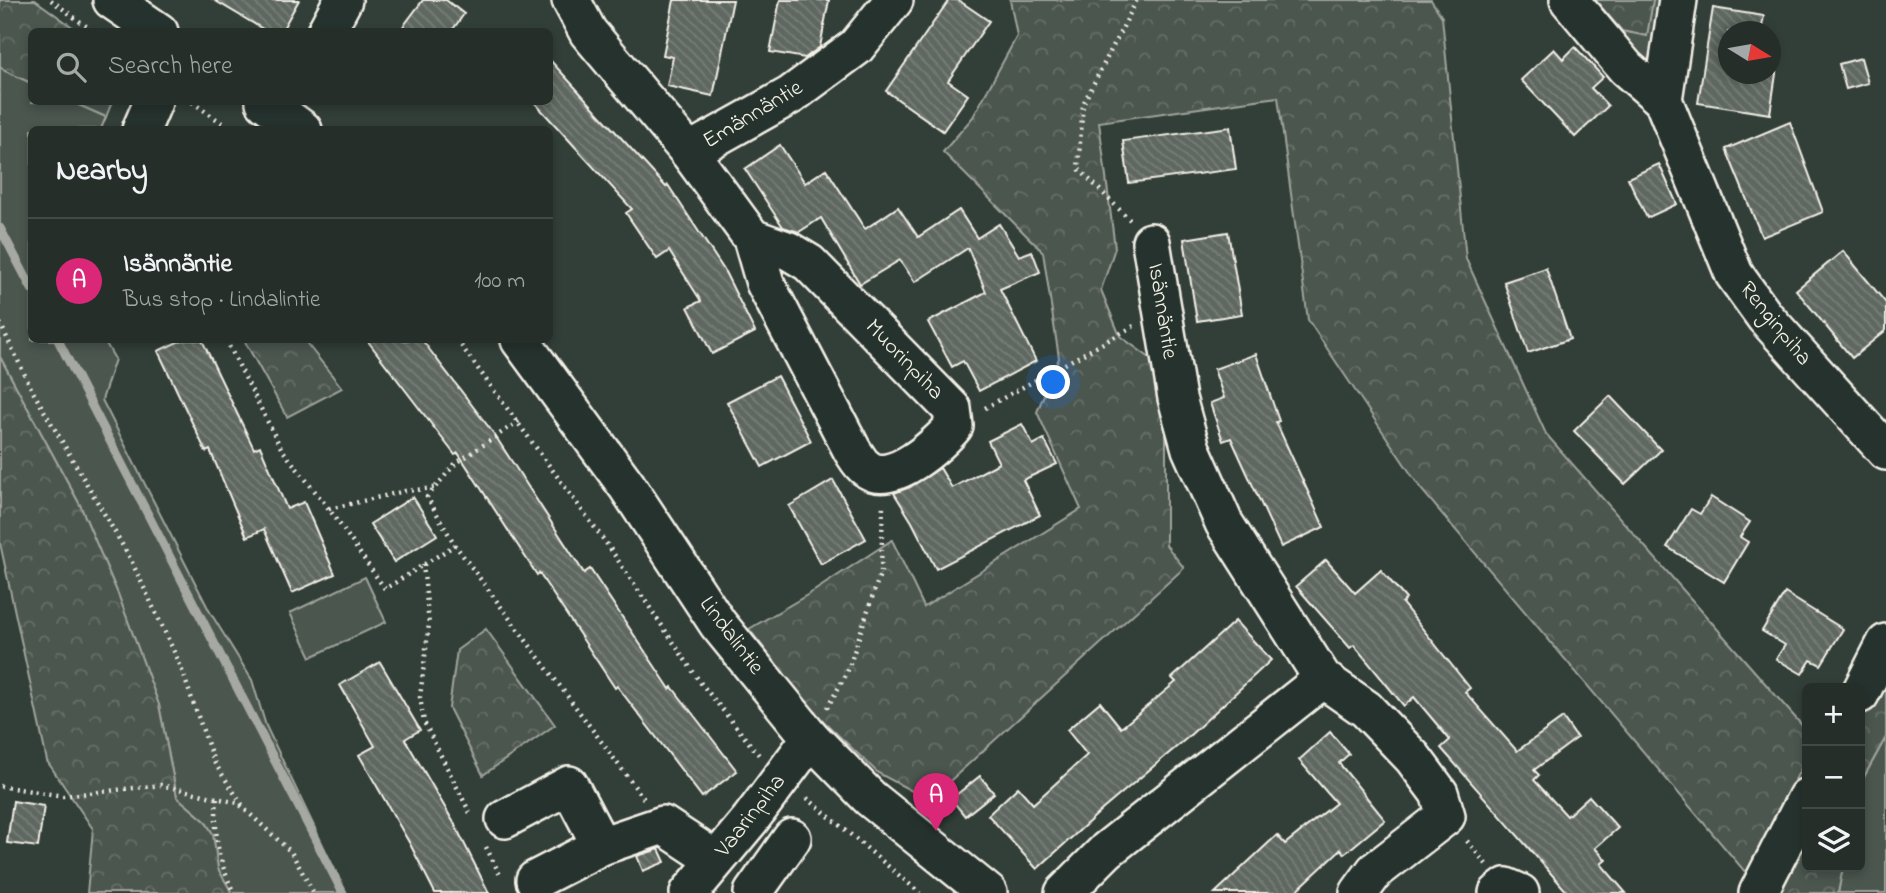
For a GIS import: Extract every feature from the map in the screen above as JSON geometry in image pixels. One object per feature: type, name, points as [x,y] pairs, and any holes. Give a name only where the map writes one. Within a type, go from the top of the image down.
[{"type":"street","points":[[112,0],[153,28]]},
{"type":"street","points":[[328,28],[342,0]]},
{"type":"street","name":"Emännäntie","points":[[571,0],[588,32],[690,152],[792,95],[856,47],[894,0]]},
{"type":"street","name":"Renginpiha","points":[[1569,0],[1626,68],[1663,100],[1734,274],[1765,317],[1886,451]]},
{"type":"street","points":[[1663,100],[1678,0]]},
{"type":"street","points":[[143,126],[152,105]]},
{"type":"street","points":[[690,152],[752,238],[765,283],[852,450],[867,470],[884,474]]},
{"type":"street","name":"Muorinpiha","points":[[752,238],[789,251],[809,263],[952,409],[954,426],[945,437],[919,459],[884,474]]},
{"type":"street","name":"Isännäntie","points":[[1151,242],[1177,398],[1191,449],[1224,523],[1323,679]]},
{"type":"street","name":"Lindalintie","points":[[522,343],[627,486],[718,624],[811,737],[870,797],[988,893]]},
{"type":"street","points":[[1865,684],[1886,643]]},
{"type":"street","points":[[1065,893],[1107,850],[1323,679],[1366,709],[1412,758],[1439,793],[1446,816],[1375,871],[1359,893]]},
{"type":"street","name":"Vaarinpiha","points":[[689,893],[811,737]]},
{"type":"street","points":[[487,828],[569,785],[601,846]]},
{"type":"street","points":[[1758,893],[1802,807]]},
{"type":"street","points":[[536,880],[601,846],[663,825],[716,860]]},
{"type":"street","points":[[753,893],[792,838]]},
{"type":"path","points":[[51,0],[88,28]]},
{"type":"path","points":[[1137,0],[1083,104],[1078,168],[1151,242]]},
{"type":"path","points":[[196,105],[226,126]]},
{"type":"path","points":[[954,426],[1161,310]]},
{"type":"path","points":[[0,323],[32,390],[130,558],[179,662],[214,762],[245,809]]},
{"type":"path","points":[[228,343],[281,448],[329,509],[385,589],[455,545]]},
{"type":"path","points":[[459,343],[609,547],[701,682],[765,761],[920,893]]},
{"type":"path","points":[[519,421],[455,464],[427,497],[455,545],[663,825]]},
{"type":"path","points":[[811,737],[847,673],[881,570],[884,474]]},
{"type":"path","points":[[329,509],[405,491],[435,488]]},
{"type":"path","points":[[423,564],[429,624],[420,697],[425,722],[487,828],[508,892],[536,880]]},
{"type":"path","points":[[0,786],[63,796],[161,785],[238,803],[290,852],[314,893]]},
{"type":"path","points":[[217,798],[215,827],[220,863],[234,893]]},
{"type":"path","points":[[1446,816],[1508,891]]},
{"type":"green space","points":[[0,0],[35,0],[74,28],[28,28],[28,82],[0,66]]},
{"type":"green space","points":[[1010,0],[1431,0],[1442,17],[1466,259],[1546,434],[1802,725],[1802,767],[1746,873],[1421,489],[1308,320],[1278,97],[1099,122],[1115,248],[1101,290],[1120,336],[1154,361],[1166,400],[1166,545],[1184,568],[929,800],[878,773],[813,711],[749,629],[892,540],[924,607],[1081,509],[1037,412],[1059,358],[1043,252],[943,152],[973,117],[1017,36]]},
{"type":"green space","points":[[1595,0],[1653,0],[1647,36],[1622,31]]},
{"type":"green space","points":[[1653,0],[1667,0],[1657,63],[1635,67],[1592,10],[1599,4],[1622,31],[1647,35]]},
{"type":"green space","points":[[0,66],[28,82],[28,105],[79,105],[106,117],[102,126],[28,126],[28,343],[106,343],[115,359],[102,400],[210,612],[252,680],[266,726],[346,893],[232,893],[218,869],[213,834],[205,821],[177,797],[159,705],[118,594],[80,505],[0,357]]},
{"type":"green space","points":[[79,105],[111,105],[106,117]]},
{"type":"green space","points":[[246,343],[306,343],[342,388],[287,417]]},
{"type":"green space","points":[[0,357],[80,505],[118,594],[159,705],[177,797],[205,821],[213,834],[218,869],[232,893],[87,893],[93,829],[47,761],[0,543]]},
{"type":"green space","points":[[365,577],[386,622],[311,657],[290,613]]},
{"type":"green space","points":[[486,629],[555,725],[483,775],[449,708],[457,650]]},
{"type":"green space","points":[[1886,666],[1886,737],[1865,775],[1865,746],[1865,706]]},
{"type":"green space","points":[[1886,737],[1886,893],[1838,893],[1842,872],[1865,872],[1865,775]]},
{"type":"green space","points":[[1802,827],[1802,872],[1842,872],[1838,893],[1768,893]]},
{"type":"building","points":[[214,0],[299,0],[283,28],[261,28]]},
{"type":"building","points":[[423,0],[446,0],[464,14],[454,28],[402,28]]},
{"type":"building","points":[[674,0],[733,0],[713,96],[667,86],[673,57],[663,55]]},
{"type":"building","points":[[780,0],[829,0],[820,47],[805,58],[770,52]]},
{"type":"building","points":[[949,0],[958,0],[989,21],[948,81],[968,95],[943,131],[886,91]]},
{"type":"building","points":[[1713,8],[1764,16],[1763,21],[1718,21],[1718,84],[1774,84],[1770,114],[1698,103]]},
{"type":"building","points":[[1575,47],[1603,77],[1591,88],[1608,106],[1575,137],[1521,80],[1554,49],[1563,59]]},
{"type":"building","points":[[1861,58],[1868,83],[1846,89],[1839,64]]},
{"type":"building","points":[[553,63],[666,187],[668,185],[724,270],[755,332],[712,354],[688,307],[701,301],[669,251],[657,259],[626,213],[632,209],[537,105],[553,105]]},
{"type":"building","points":[[1790,122],[1823,212],[1762,237],[1726,149]]},
{"type":"building","points":[[1230,127],[1236,169],[1129,183],[1123,141]]},
{"type":"building","points":[[780,145],[805,183],[826,169],[865,229],[898,207],[918,237],[959,210],[977,238],[999,224],[1019,256],[1032,251],[1040,272],[1000,289],[1036,361],[979,391],[963,361],[952,367],[928,322],[986,292],[968,248],[915,282],[900,260],[860,284],[821,218],[799,232],[783,227],[745,169]]},
{"type":"building","points":[[1659,164],[1677,204],[1647,218],[1628,178]]},
{"type":"building","points":[[1228,232],[1242,314],[1197,321],[1184,239]]},
{"type":"building","points":[[1843,251],[1886,303],[1886,330],[1852,358],[1796,290]]},
{"type":"building","points":[[1546,268],[1570,339],[1528,353],[1504,282]]},
{"type":"building","points":[[175,343],[203,343],[254,449],[260,446],[287,509],[304,502],[335,574],[292,593],[264,529],[247,537],[210,450],[206,452],[158,351]]},
{"type":"building","points":[[369,343],[424,343],[494,434],[584,573],[590,569],[670,689],[672,687],[737,771],[702,797],[617,686],[615,688],[458,453],[455,455]]},
{"type":"building","points":[[1256,354],[1279,421],[1276,422],[1324,527],[1281,547],[1231,438],[1223,441],[1210,403],[1224,398],[1214,369]]},
{"type":"building","points":[[777,376],[811,441],[762,467],[727,402]]},
{"type":"building","points":[[1610,396],[1661,450],[1625,484],[1574,431]]},
{"type":"building","points":[[1022,424],[1033,445],[1044,439],[1057,464],[1023,480],[1040,515],[936,569],[894,493],[910,487],[940,468],[952,488],[999,463],[988,441]]},
{"type":"building","points":[[833,480],[866,539],[821,564],[789,506]]},
{"type":"building","points":[[413,497],[437,535],[394,562],[370,524]]},
{"type":"building","points":[[1711,497],[1750,522],[1740,537],[1748,542],[1724,582],[1667,547],[1691,509],[1700,514]]},
{"type":"building","points":[[1326,560],[1355,593],[1381,570],[1406,599],[1402,603],[1470,688],[1465,692],[1517,751],[1563,718],[1577,738],[1534,770],[1539,775],[1534,780],[1567,816],[1589,796],[1618,828],[1595,848],[1606,860],[1601,864],[1626,893],[1568,893],[1441,748],[1450,740],[1414,697],[1404,706],[1354,645],[1350,648],[1296,586]]},
{"type":"building","points":[[1785,593],[1843,629],[1821,665],[1811,660],[1802,674],[1776,659],[1785,645],[1762,631]]},
{"type":"building","points":[[1235,621],[1271,660],[1187,738],[1037,869],[988,815],[1018,787],[1033,804],[1087,755],[1067,730],[1100,702],[1121,728],[1176,682],[1172,678]]},
{"type":"building","points":[[380,662],[420,730],[405,739],[454,823],[489,893],[435,893],[359,755],[375,746],[340,685]]},
{"type":"building","points":[[1330,732],[1349,754],[1339,763],[1385,820],[1344,854],[1341,849],[1294,893],[1215,893],[1277,835],[1285,844],[1336,803],[1299,760]]},
{"type":"building","points":[[980,776],[994,793],[965,816],[951,799]]},
{"type":"building","points":[[13,801],[44,806],[38,847],[7,843]]},
{"type":"building","points":[[659,849],[665,862],[643,871],[637,856]]},
{"type":"waterway","points":[[0,228],[28,281]]},
{"type":"waterway","points":[[60,343],[343,893]]},
{"type":"place","name":"Isännäntie","points":[[936,831]]}]
